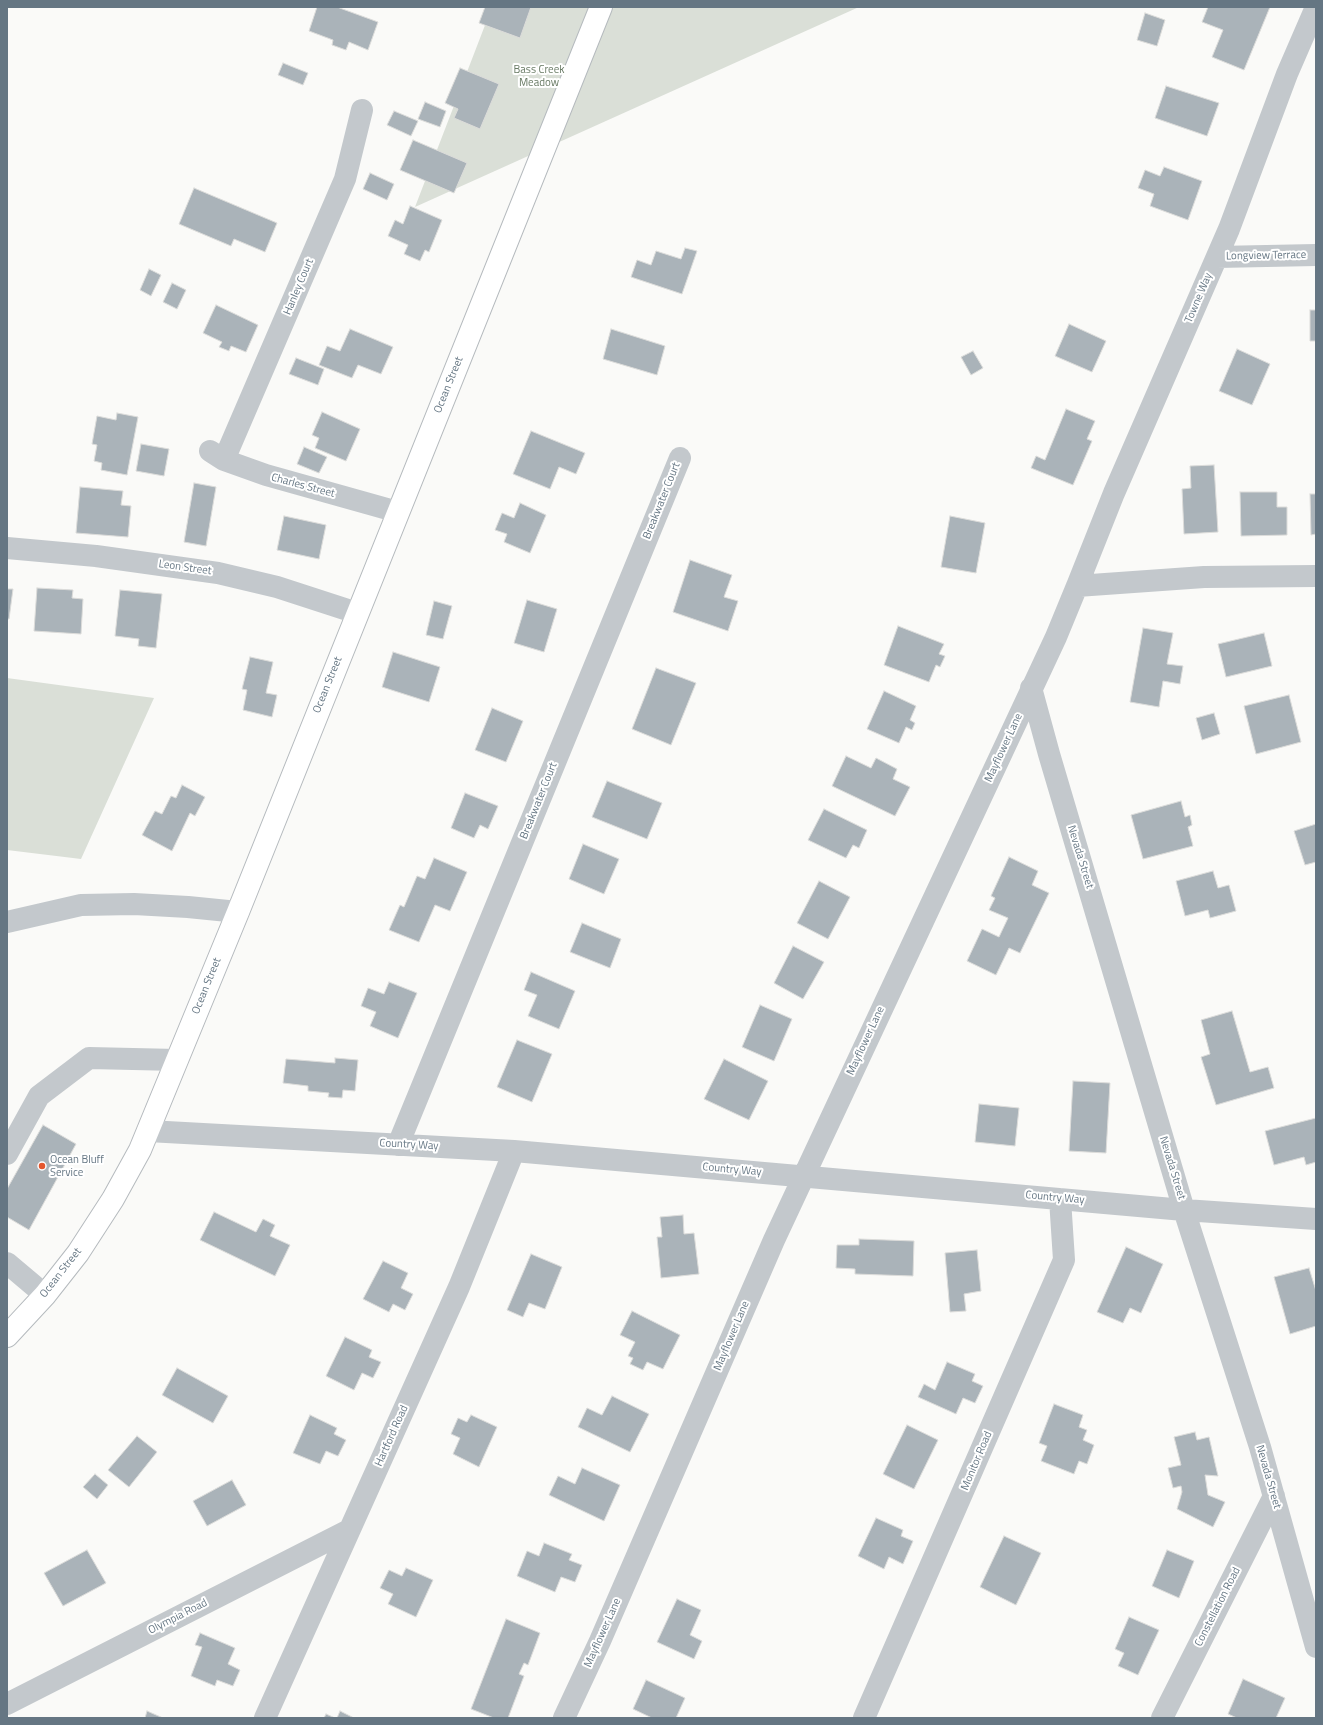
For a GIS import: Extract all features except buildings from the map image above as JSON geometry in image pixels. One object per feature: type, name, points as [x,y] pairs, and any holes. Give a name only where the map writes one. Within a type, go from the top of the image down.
[{"type":"main road","name":"Ocean Street","points":[[7,1336],[45,1295],[78,1253],[113,1199],[140,1150],[238,912],[601,7]]},
{"type":"street","name":"Towne Way","points":[[1076,586],[1114,493],[1229,229],[1287,74],[1316,7]]},
{"type":"street","name":"Hanley Court","points":[[217,455],[345,180],[362,110]]},
{"type":"street","name":"Longview Terrace","points":[[1217,256],[1316,255]]},
{"type":"street","name":"Charles Street","points":[[217,455],[266,475],[398,512]]},
{"type":"street","name":"Breakwater Court","points":[[398,1145],[680,458]]},
{"type":"street","name":"Leon Street","points":[[7,548],[96,556],[218,573],[277,587],[357,613]]},
{"type":"street","points":[[1076,586],[1204,577],[1316,576]]},
{"type":"street","name":"Mayflower Lane","points":[[564,1718],[600,1641],[774,1240],[1056,637],[1076,586]]},
{"type":"street","name":"Nevada Street","points":[[1031,688],[1051,761],[1184,1210],[1260,1447],[1316,1646]]},
{"type":"street","points":[[7,922],[81,905],[134,904],[238,912]]},
{"type":"street","points":[[7,1154],[39,1096],[89,1058],[177,1060]]},
{"type":"street","name":"Country Way","points":[[148,1131],[514,1151],[1184,1210],[1316,1219]]},
{"type":"street","name":"Hartford Road","points":[[265,1718],[458,1287],[514,1151]]},
{"type":"street","name":"Monitor Road","points":[[864,1718],[1064,1260],[1060,1199]]},
{"type":"street","points":[[7,1263],[45,1295]]},
{"type":"street","name":"Constellation Road","points":[[1162,1718],[1274,1496]]},
{"type":"street","name":"Olympia Road","points":[[7,1704],[349,1530]]},
{"type":"green space","name":"Bass Creek Meadow","points":[[492,7],[859,7],[415,207]]},
{"type":"green space","points":[[7,678],[154,698],[81,859],[7,850]]},
{"type":"place","name":"Ocean Bluff Service","points":[[42,1166]]}]
